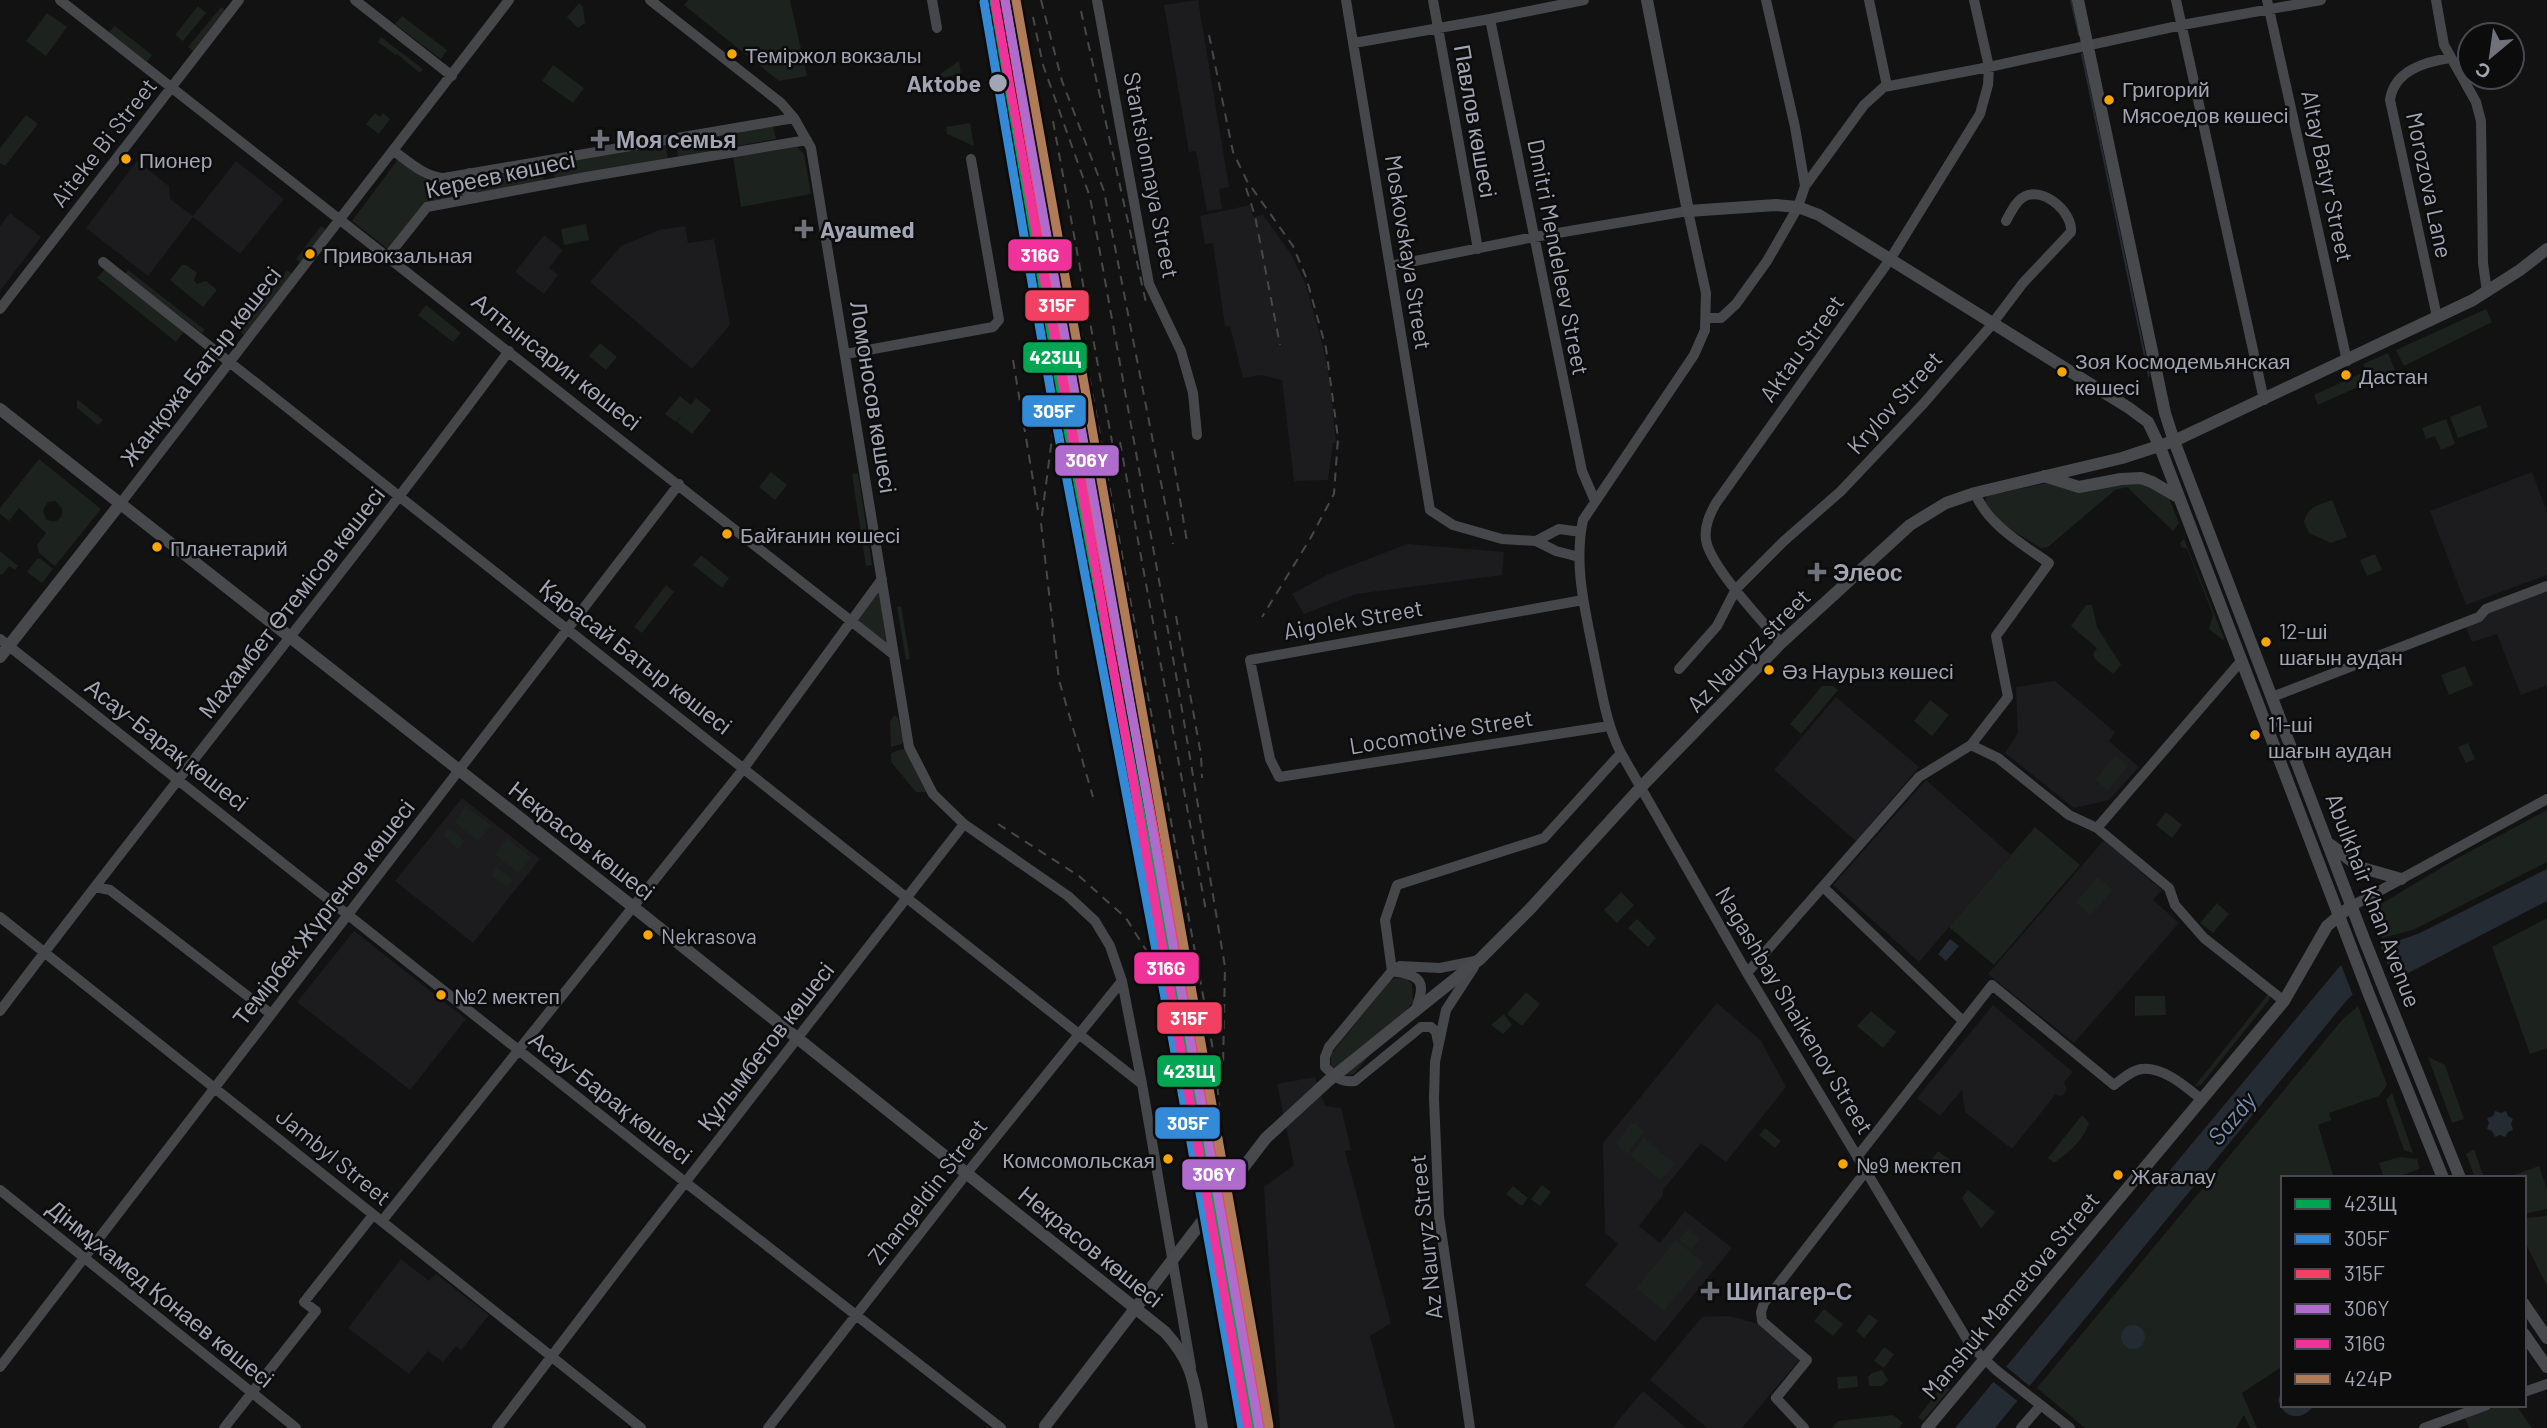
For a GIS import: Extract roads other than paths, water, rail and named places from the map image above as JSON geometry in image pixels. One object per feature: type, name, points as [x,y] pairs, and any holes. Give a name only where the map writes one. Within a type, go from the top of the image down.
[{"type":"main road","points":[[1647,0],[1688,211],[1776,205],[1798,207]]},
{"type":"main road","name":"Abulkhair Khan Avenue","points":[[2078,0],[2165,413],[2174,441],[2366,944],[2459,1176]]},
{"type":"main road","name":"Abulkhair Khan Avenue","points":[[1798,207],[1838,225],[2148,422],[2160,447],[2370,997],[2442,1176]]},
{"type":"main road","name":"Az Nauryz street","points":[[1641,788],[1781,643],[1910,525],[1946,503],[1975,493],[2160,447],[2347,361],[2487,292],[2547,249]]},
{"type":"main road","name":"Некрасов көшесі","points":[[0,409],[632,906],[1165,1332],[1177,1345],[1191,1370]]},
{"type":"main road","points":[[2043,476],[2079,487],[2141,478],[2178,497]]},
{"type":"main road","name":"Жанқожа Батыр көшесі","points":[[0,657],[4,643],[120,504]]},
{"type":"main road","points":[[2191,532],[2207,527]]},
{"type":"main road","points":[[2282,763],[2297,759]]},
{"type":"main road","points":[[1044,1427],[1266,1138],[1328,1081],[1480,959],[1531,908],[1641,788]]},
{"type":"main road","points":[[2308,832],[2323,826]]},
{"type":"main road","points":[[2329,842],[2359,867],[2401,879]]},
{"type":"main road","name":"Manshuk Mametova Street","points":[[1927,1428],[2284,1001],[2319,938],[2339,913],[2352,906]]},
{"type":"main road","points":[[2405,1082],[2411,1082],[2421,1089],[2432,1105]]},
{"type":"main road","points":[[2526,1307],[2547,1338]]},
{"type":"main road","points":[[2526,1337],[2547,1367]]},
{"type":"main road","name":"Ломоносов көшесі","points":[[1191,1370],[1202,1428]]},
{"type":"street","name":"Алтынсарин көшесі","points":[[60,0],[893,654]]},
{"type":"street","name":"Aiteke Bi Street","points":[[0,309],[239,0]]},
{"type":"street","points":[[355,0],[452,76]]},
{"type":"street","name":"Жанқожа Батыр көшесі","points":[[120,504],[509,0]]},
{"type":"street","name":"Ломоносов көшесі","points":[[650,0],[771,94],[794,118],[807,140],[812,155],[846,354],[909,747],[933,794],[964,824],[1068,896],[1095,921],[1110,946],[1122,981],[1142,1084],[1191,1370]]},
{"type":"street","points":[[932,0],[937,28]]},
{"type":"street","name":"Stantsionnaya Street","points":[[1097,0],[1149,284],[1181,351],[1193,393],[1197,435]]},
{"type":"street","name":"Moskovskaya Street","points":[[1346,0],[1430,510],[1453,525],[1502,539],[1536,541]]},
{"type":"street","name":"Павлов көшесі","points":[[1433,0],[1478,249]]},
{"type":"street","points":[[1354,43],[1490,19],[1526,6],[1584,0]]},
{"type":"street","points":[[1766,0],[1795,127],[1805,186]]},
{"type":"street","points":[[1869,0],[1887,86]]},
{"type":"street","points":[[1974,0],[1989,68]]},
{"type":"street","points":[[2176,0],[2264,400]]},
{"type":"street","points":[[1390,266],[1534,237],[1688,211],[1706,293],[1706,318],[1721,318],[1736,304],[1767,261],[1798,207],[1805,186],[1864,105],[1884,87],[1989,68],[2268,5],[2321,0]]},
{"type":"street","points":[[2437,0],[2444,45],[2476,102],[2481,121],[2483,264],[2487,292]]},
{"type":"street","name":"Altay Batyr Street","points":[[2268,5],[2347,361]]},
{"type":"street","name":"Dmitri Mendeleev Street","points":[[1490,19],[1583,471],[1595,501]]},
{"type":"street","name":"Morozova Lane","points":[[2437,317],[2390,100],[2395,81],[2404,74],[2450,58]]},
{"type":"street","name":"Aktau Street","points":[[1781,643],[1736,589],[1710,552],[1706,532],[1708,518],[1891,258],[1980,114],[1988,85],[1989,68]]},
{"type":"street","name":"Кереев көшесі","points":[[394,152],[436,178],[794,118]]},
{"type":"street","name":"Кереев көшесі","points":[[388,256],[424,208],[807,140]]},
{"type":"street","points":[[846,354],[993,327],[997,324],[999,320],[971,159]]},
{"type":"street","points":[[469,173],[463,188],[476,198]]},
{"type":"street","name":"Krylov Street","points":[[1679,669],[1717,626],[1736,589],[1784,541],[1841,491],[1924,402],[1993,323],[2023,283],[2071,232],[2072,225],[2068,215],[2054,202],[2042,196],[2029,195],[2018,201],[2006,221]]},
{"type":"street","name":"Қарасай Батыр көшесі","points":[[103,262],[1142,1084]]},
{"type":"street","name":"Nagashbay Shaikenov Street","points":[[1706,318],[1706,330],[1694,355],[1583,520],[1579,557],[1583,600],[1609,726],[1621,753],[1747,973],[1970,1346],[2070,1428]]},
{"type":"street","name":"Махамбет Өтемісов көшесі","points":[[0,1011],[289,637],[401,497],[509,351]]},
{"type":"street","name":"Темірбек Жүргенов көшесі","points":[[0,1367],[679,484]]},
{"type":"street","points":[[1747,973],[1919,777],[1972,745],[2008,697],[1996,636],[2049,564],[1995,523],[1982,508],[1975,493]]},
{"type":"street","points":[[1536,541],[1559,529],[1581,532]]},
{"type":"street","points":[[1536,541],[1556,551],[1579,557]]},
{"type":"street","points":[[224,1428],[316,1311],[304,1302],[378,1218],[744,768],[882,579]]},
{"type":"street","points":[[2272,697],[2479,617],[2486,608],[2547,586]]},
{"type":"street","name":"Aigolek Street","points":[[1279,777],[1270,759],[1251,660],[1583,600]]},
{"type":"street","name":"Асау-Барақ көшесі","points":[[4,643],[685,1182],[1001,1428]]},
{"type":"street","points":[[2097,828],[2242,660]]},
{"type":"street","name":"Locomotive Street","points":[[1279,777],[1609,726]]},
{"type":"street","points":[[1972,745],[1997,758],[2069,815],[2097,828],[2169,888],[2175,905],[2204,938],[2284,1001]]},
{"type":"street","points":[[1392,971],[1385,927],[1397,885],[1544,838],[1621,753]]},
{"type":"street","name":"Manshuk Mametova Street","points":[[2352,906],[2547,799]]},
{"type":"street","name":"Құлымбетов көшесі","points":[[497,1428],[964,824]]},
{"type":"street","points":[[95,887],[110,890],[271,1014]]},
{"type":"street","points":[[1823,887],[1963,1021]]},
{"type":"street","name":"Jambyl Street","points":[[0,917],[641,1428]]},
{"type":"street","points":[[1438,1042],[1436,1032],[1431,1027],[1421,1027],[1355,1082],[1345,1083],[1325,1068],[1329,1047],[1392,971],[1400,966],[1449,967],[1480,959]]},
{"type":"street","name":"Az Nauryz Street","points":[[1469,1428],[1439,1216],[1434,1099],[1438,1042],[1450,1001],[1480,959]]},
{"type":"street","points":[[1392,971],[1411,973],[1420,983],[1419,1001],[1415,1011]]},
{"type":"street","name":"Zhangeldin Street","points":[[768,1428],[967,1173],[1122,981]]},
{"type":"street","points":[[1857,1157],[1992,985],[2113,1085],[2134,1071],[2148,1069],[2180,1083],[2202,1099]]},
{"type":"street","points":[[1804,1428],[1776,1398],[1807,1360],[1762,1321],[1760,1312],[1764,1303],[1866,1171]]},
{"type":"street","name":"Дінмұхамед Қонаев көшесі","points":[[0,1190],[296,1428]]},
{"type":"street","points":[[2526,1391],[2547,1384]]},
{"type":"street","points":[[2021,1428],[2041,1405]]},
{"type":"street","points":[[2424,1428],[2482,1407]]},
{"type":"water","name":"Sazdy","points":[[2547,869],[2547,901],[2389,983],[2352,995],[1995,1428],[1955,1428],[2340,966],[2420,933]]},
{"type":"water","points":[[1950,939],[1959,946],[1946,961],[1938,954]]},
{"type":"water","points":[[2495,1111],[2506,1111],[2513,1119],[2513,1130],[2505,1137],[2495,1137],[2492,1131],[2487,1129],[2487,1118],[2493,1116]]},
{"type":"water","points":[[2133,1325],[2144,1332],[2145,1337],[2138,1348],[2133,1349],[2122,1342],[2121,1337],[2128,1326]]},
{"type":"water","points":[[2282,1407],[2312,1407],[2299,1416],[2284,1411]]},
{"type":"waterway","points":[[2071,0],[2079,35]]},
{"type":"waterway","points":[[2082,54],[2149,376]]},
{"type":"railway","points":[[1020,0],[1216,1066],[1225,1199]]},
{"type":"railway","points":[[1041,0],[1062,81],[1104,191],[1173,544]]},
{"type":"railway","points":[[1081,11],[1147,307]]},
{"type":"railway","points":[[1033,17],[1043,65],[1090,197],[1178,686],[1225,967],[1223,1067]]},
{"type":"railway","points":[[1209,35],[1233,152],[1247,181],[1293,246],[1306,277],[1326,348],[1338,438],[1334,494],[1262,617]]},
{"type":"railway","points":[[1053,121],[1115,458]]},
{"type":"railway","points":[[1246,188],[1255,216],[1280,345]]},
{"type":"railway","points":[[1013,360],[1038,510]]},
{"type":"railway","points":[[1057,364],[1055,415],[1041,523],[1059,680],[1093,797]]},
{"type":"railway","points":[[1061,380],[1100,533]]},
{"type":"railway","points":[[1120,442],[1206,911]]},
{"type":"railway","points":[[1172,451],[1187,542]]},
{"type":"railway","points":[[1176,616],[1201,755],[1202,778]]},
{"type":"railway","points":[[998,824],[1079,876],[1126,918],[1146,950],[1189,1072]]},
{"type":"railway","points":[[1163,826],[1167,906]]},
{"type":"railway","points":[[1178,963],[1179,1017]]},
{"type":"place","name":"Теміржол вокзалы","points":[[732,54]]},
{"type":"place","name":"Aktobe","points":[[998,83]]},
{"type":"place","name":"Григорий Мясоедов көшесі","points":[[2109,100]]},
{"type":"place","name":"Моя семья","points":[[600,139]]},
{"type":"place","name":"Пионер","points":[[126,159]]},
{"type":"place","name":"Ayaumed","points":[[804,229]]},
{"type":"place","name":"Привокзальная","points":[[310,254]]},
{"type":"place","name":"Зоя Космодемьянская көшесі","points":[[2062,372]]},
{"type":"place","name":"Дастан","points":[[2346,375]]},
{"type":"place","name":"Байғанин көшесі","points":[[727,534]]},
{"type":"place","name":"Планетарий","points":[[157,547]]},
{"type":"place","name":"Элеос","points":[[1817,572]]},
{"type":"place","name":"12-ші шағын аудан","points":[[2266,642]]},
{"type":"place","name":"Әз Наурыз көшесі","points":[[1769,670]]},
{"type":"place","name":"11-ші шағын аудан","points":[[2255,735]]},
{"type":"place","name":"Nekrasova","points":[[648,935]]},
{"type":"place","name":"№2 мектеп","points":[[441,995]]},
{"type":"place","name":"Комсомольская","points":[[1168,1159]]},
{"type":"place","name":"№9 мектеп","points":[[1843,1164]]},
{"type":"place","name":"Жағалау","points":[[2118,1175]]},
{"type":"place","name":"Шипагер-С","points":[[1710,1291]]}]
